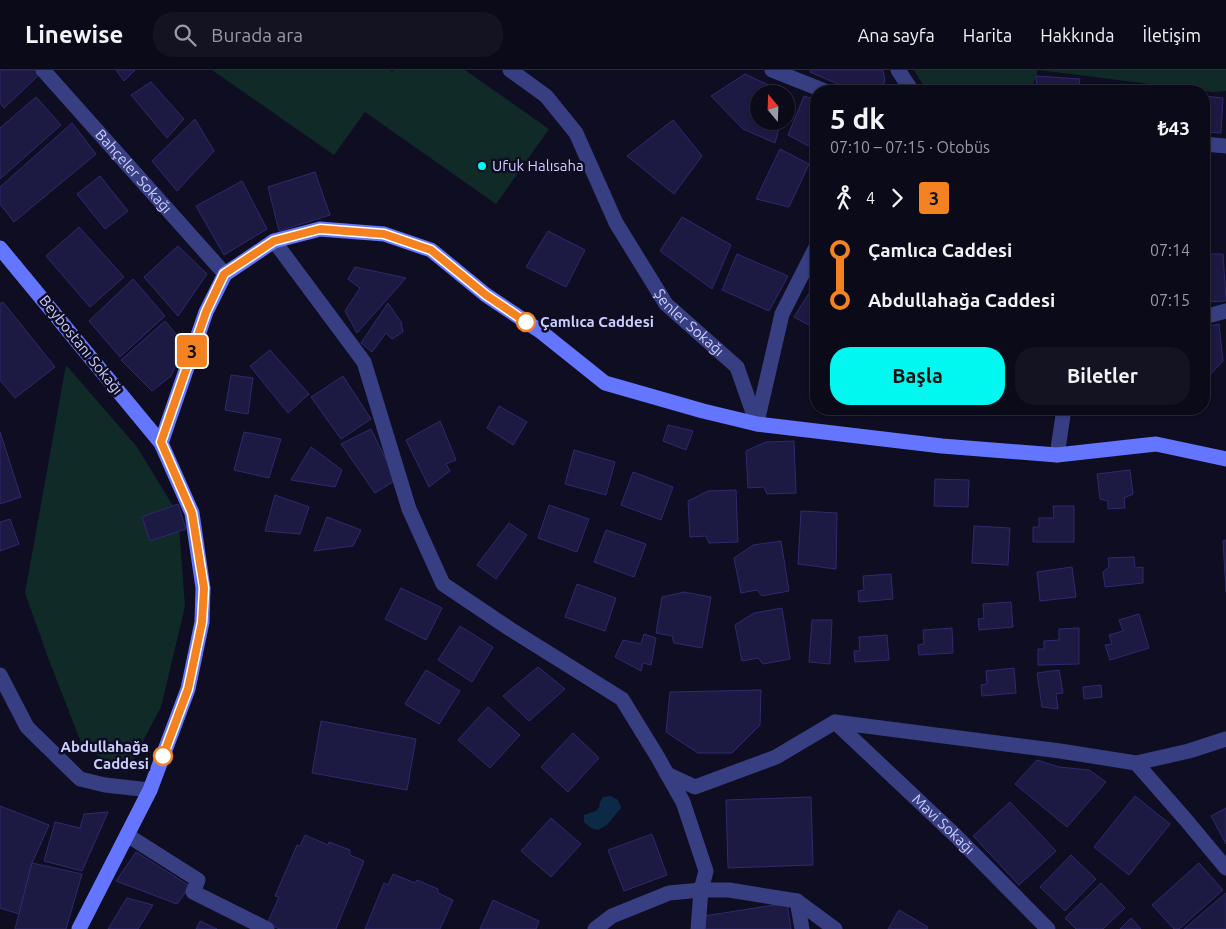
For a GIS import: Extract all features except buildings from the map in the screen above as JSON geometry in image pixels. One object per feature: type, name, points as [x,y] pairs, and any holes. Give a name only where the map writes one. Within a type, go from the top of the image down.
[{"type":"main road","points":[[161,442],[206,312],[224,274],[274,241],[320,229],[384,234],[431,250],[486,295],[540,331],[604,383],[703,411],[757,424],[942,446],[1058,455],[1156,444],[1226,459]]},
{"type":"main road","name":"Beybostanı Sokağı","points":[[0,248],[161,442],[192,513],[204,588],[202,622],[188,689],[150,790],[79,929]]},
{"type":"street","name":"Bahçeler Sokağı","points":[[43,70],[224,274]]},
{"type":"street","name":"Şenler Sokağı","points":[[510,70],[546,96],[576,132],[616,223],[651,280],[666,304],[737,367],[757,424]]},
{"type":"street","points":[[772,70],[810,85]]},
{"type":"street","points":[[898,70],[908,85]]},
{"type":"street","points":[[1210,145],[1226,146]]},
{"type":"street","points":[[274,241],[364,362],[409,509],[443,584],[510,629],[622,699],[683,802],[706,870],[701,890],[698,929]]},
{"type":"street","points":[[757,424],[782,314],[810,259]]},
{"type":"street","points":[[1210,315],[1226,311]]},
{"type":"street","points":[[1058,455],[1063,415]]},
{"type":"street","points":[[0,675],[27,728],[80,778],[105,786],[150,790]]},
{"type":"street","points":[[667,774],[695,786],[776,757],[835,722],[1060,751],[1136,763],[1189,751],[1226,739]]},
{"type":"street","name":"Mavi Sokağı","points":[[835,722],[956,836],[1048,929]]},
{"type":"street","points":[[1136,763],[1226,868]]},
{"type":"street","points":[[127,835],[198,880],[193,892],[267,929]]},
{"type":"street","points":[[595,929],[612,916],[669,893],[701,890],[729,890],[798,901],[835,929]]},
{"type":"street","points":[[798,901],[802,929]]},
{"type":"green space","name":"Ufuk Halısaha","points":[[212,70],[390,70],[392,72],[394,70],[465,70],[549,129],[496,204],[365,112],[334,155]]},
{"type":"green space","points":[[914,70],[1038,70],[1033,85],[923,85]]},
{"type":"green space","points":[[1039,70],[1226,70],[1226,91],[1210,92],[1210,85],[1158,85]]},
{"type":"green space","points":[[66,365],[137,447],[178,514],[185,606],[161,707],[126,773],[82,745],[25,593]]},
{"type":"water","points":[[611,796],[618,800],[621,808],[607,825],[598,830],[591,828],[584,822],[584,815],[596,811],[603,797]]},
{"type":"bus line","name":"3","points":[[163,756],[188,689],[202,622],[204,588],[192,513],[161,442],[206,312],[224,274],[274,241],[320,229],[384,234],[431,250],[486,295],[526,322]]},
{"type":"place","name":"Ufuk Halısaha","points":[[482,166]]},
{"type":"place","name":"Çamlıca Caddesi","points":[[526,322]]},
{"type":"place","name":"Abdullahağa Caddesi","points":[[163,756]]}]
